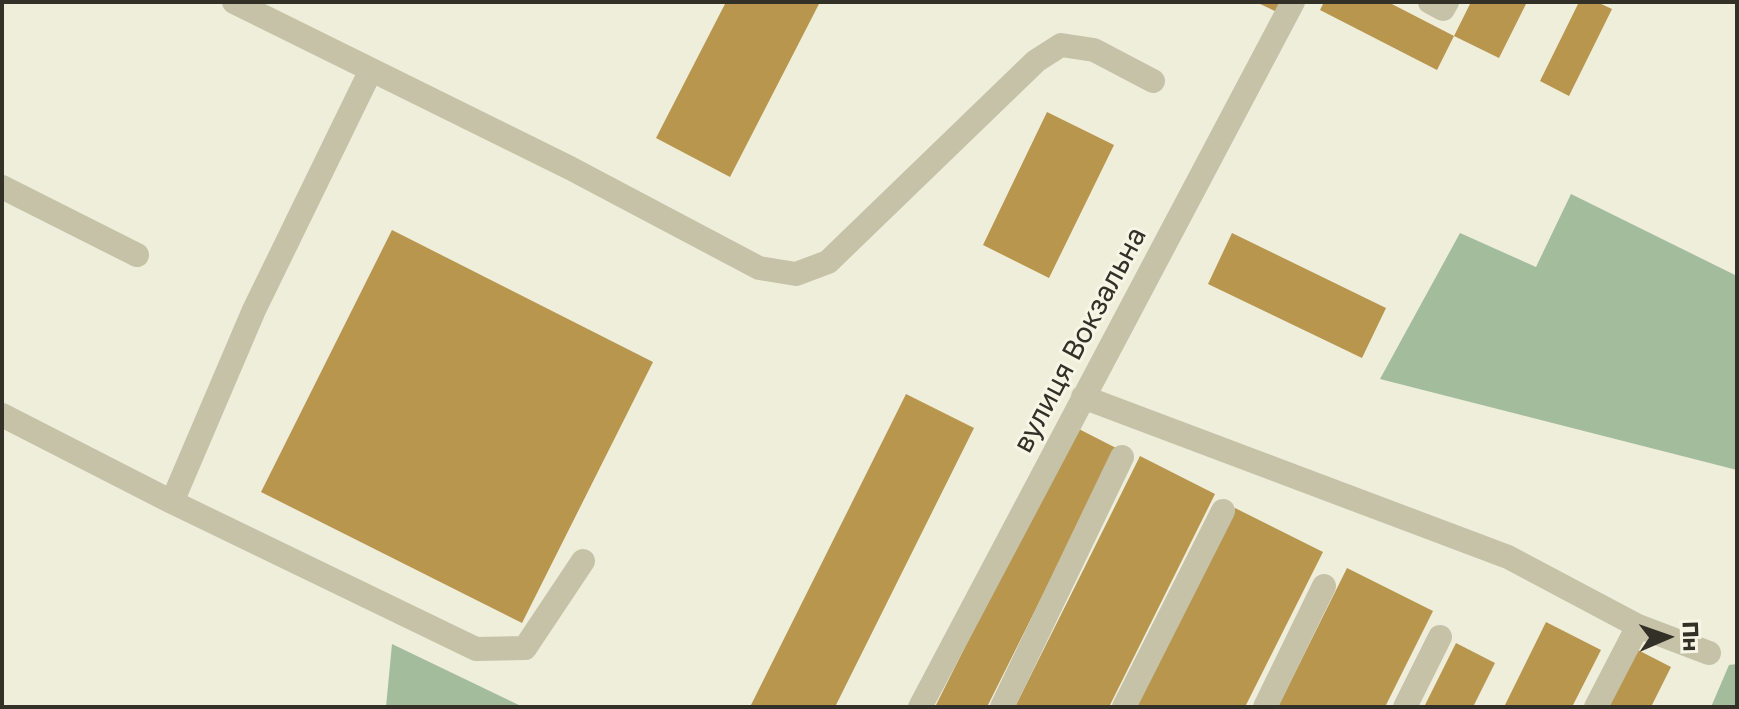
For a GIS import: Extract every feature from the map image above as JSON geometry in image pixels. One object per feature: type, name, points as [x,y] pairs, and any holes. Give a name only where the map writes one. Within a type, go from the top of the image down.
[{"type":"street","points":[[234,2],[370,72],[570,168],[759,268],[796,274],[828,262],[1036,61],[1061,45],[1094,50],[1153,81]]},
{"type":"street","name":"вулиця Вокзальна","points":[[920,707],[1293,2]]},
{"type":"street","points":[[1430,2],[1443,9],[1447,2]]},
{"type":"street","points":[[172,502],[254,310],[370,72]]},
{"type":"street","points":[[2,187],[137,255]]},
{"type":"street","points":[[1083,397],[1508,557],[1638,626],[1709,653]]},
{"type":"street","points":[[2,415],[172,502],[476,649],[525,648],[583,561]]},
{"type":"street","points":[[1002,707],[1122,457]]},
{"type":"street","points":[[1124,707],[1223,511]]},
{"type":"street","points":[[1265,707],[1324,586]]},
{"type":"street","points":[[1596,707],[1638,626]]},
{"type":"street","points":[[1405,707],[1440,637]]},
{"type":"green space","points":[[1571,194],[1737,276],[1737,470],[1380,379],[1460,233],[1536,267]]},
{"type":"green space","points":[[392,644],[523,707],[386,707]]},
{"type":"green space","points":[[1737,664],[1737,707],[1711,707],[1729,665]]},
{"type":"building","points":[[726,2],[820,2],[730,177],[656,138]]},
{"type":"building","points":[[1256,2],[1284,2],[1279,13]]},
{"type":"building","points":[[1324,2],[1388,2],[1454,36],[1437,70],[1320,10]]},
{"type":"building","points":[[1471,2],[1527,2],[1499,58],[1454,36]]},
{"type":"building","points":[[1579,2],[1597,2],[1612,9],[1569,96],[1540,81]]},
{"type":"building","points":[[1047,112],[1114,145],[1049,278],[983,245]]},
{"type":"building","points":[[392,230],[653,362],[522,623],[261,492]]},
{"type":"building","points":[[1232,233],[1386,308],[1362,358],[1208,284]]},
{"type":"building","points":[[906,394],[974,428],[835,707],[750,707]]},
{"type":"building","points":[[1075,427],[1116,448],[987,707],[935,707]]},
{"type":"building","points":[[1140,456],[1215,494],[1109,707],[1015,707]]},
{"type":"building","points":[[1235,508],[1323,552],[1245,707],[1135,707]]},
{"type":"building","points":[[1347,568],[1433,611],[1385,707],[1278,707]]},
{"type":"building","points":[[1546,622],[1601,650],[1572,707],[1504,707]]},
{"type":"building","points":[[1456,643],[1495,663],[1473,707],[1424,707]]},
{"type":"building","points":[[1636,649],[1671,667],[1651,707],[1607,707]]}]
